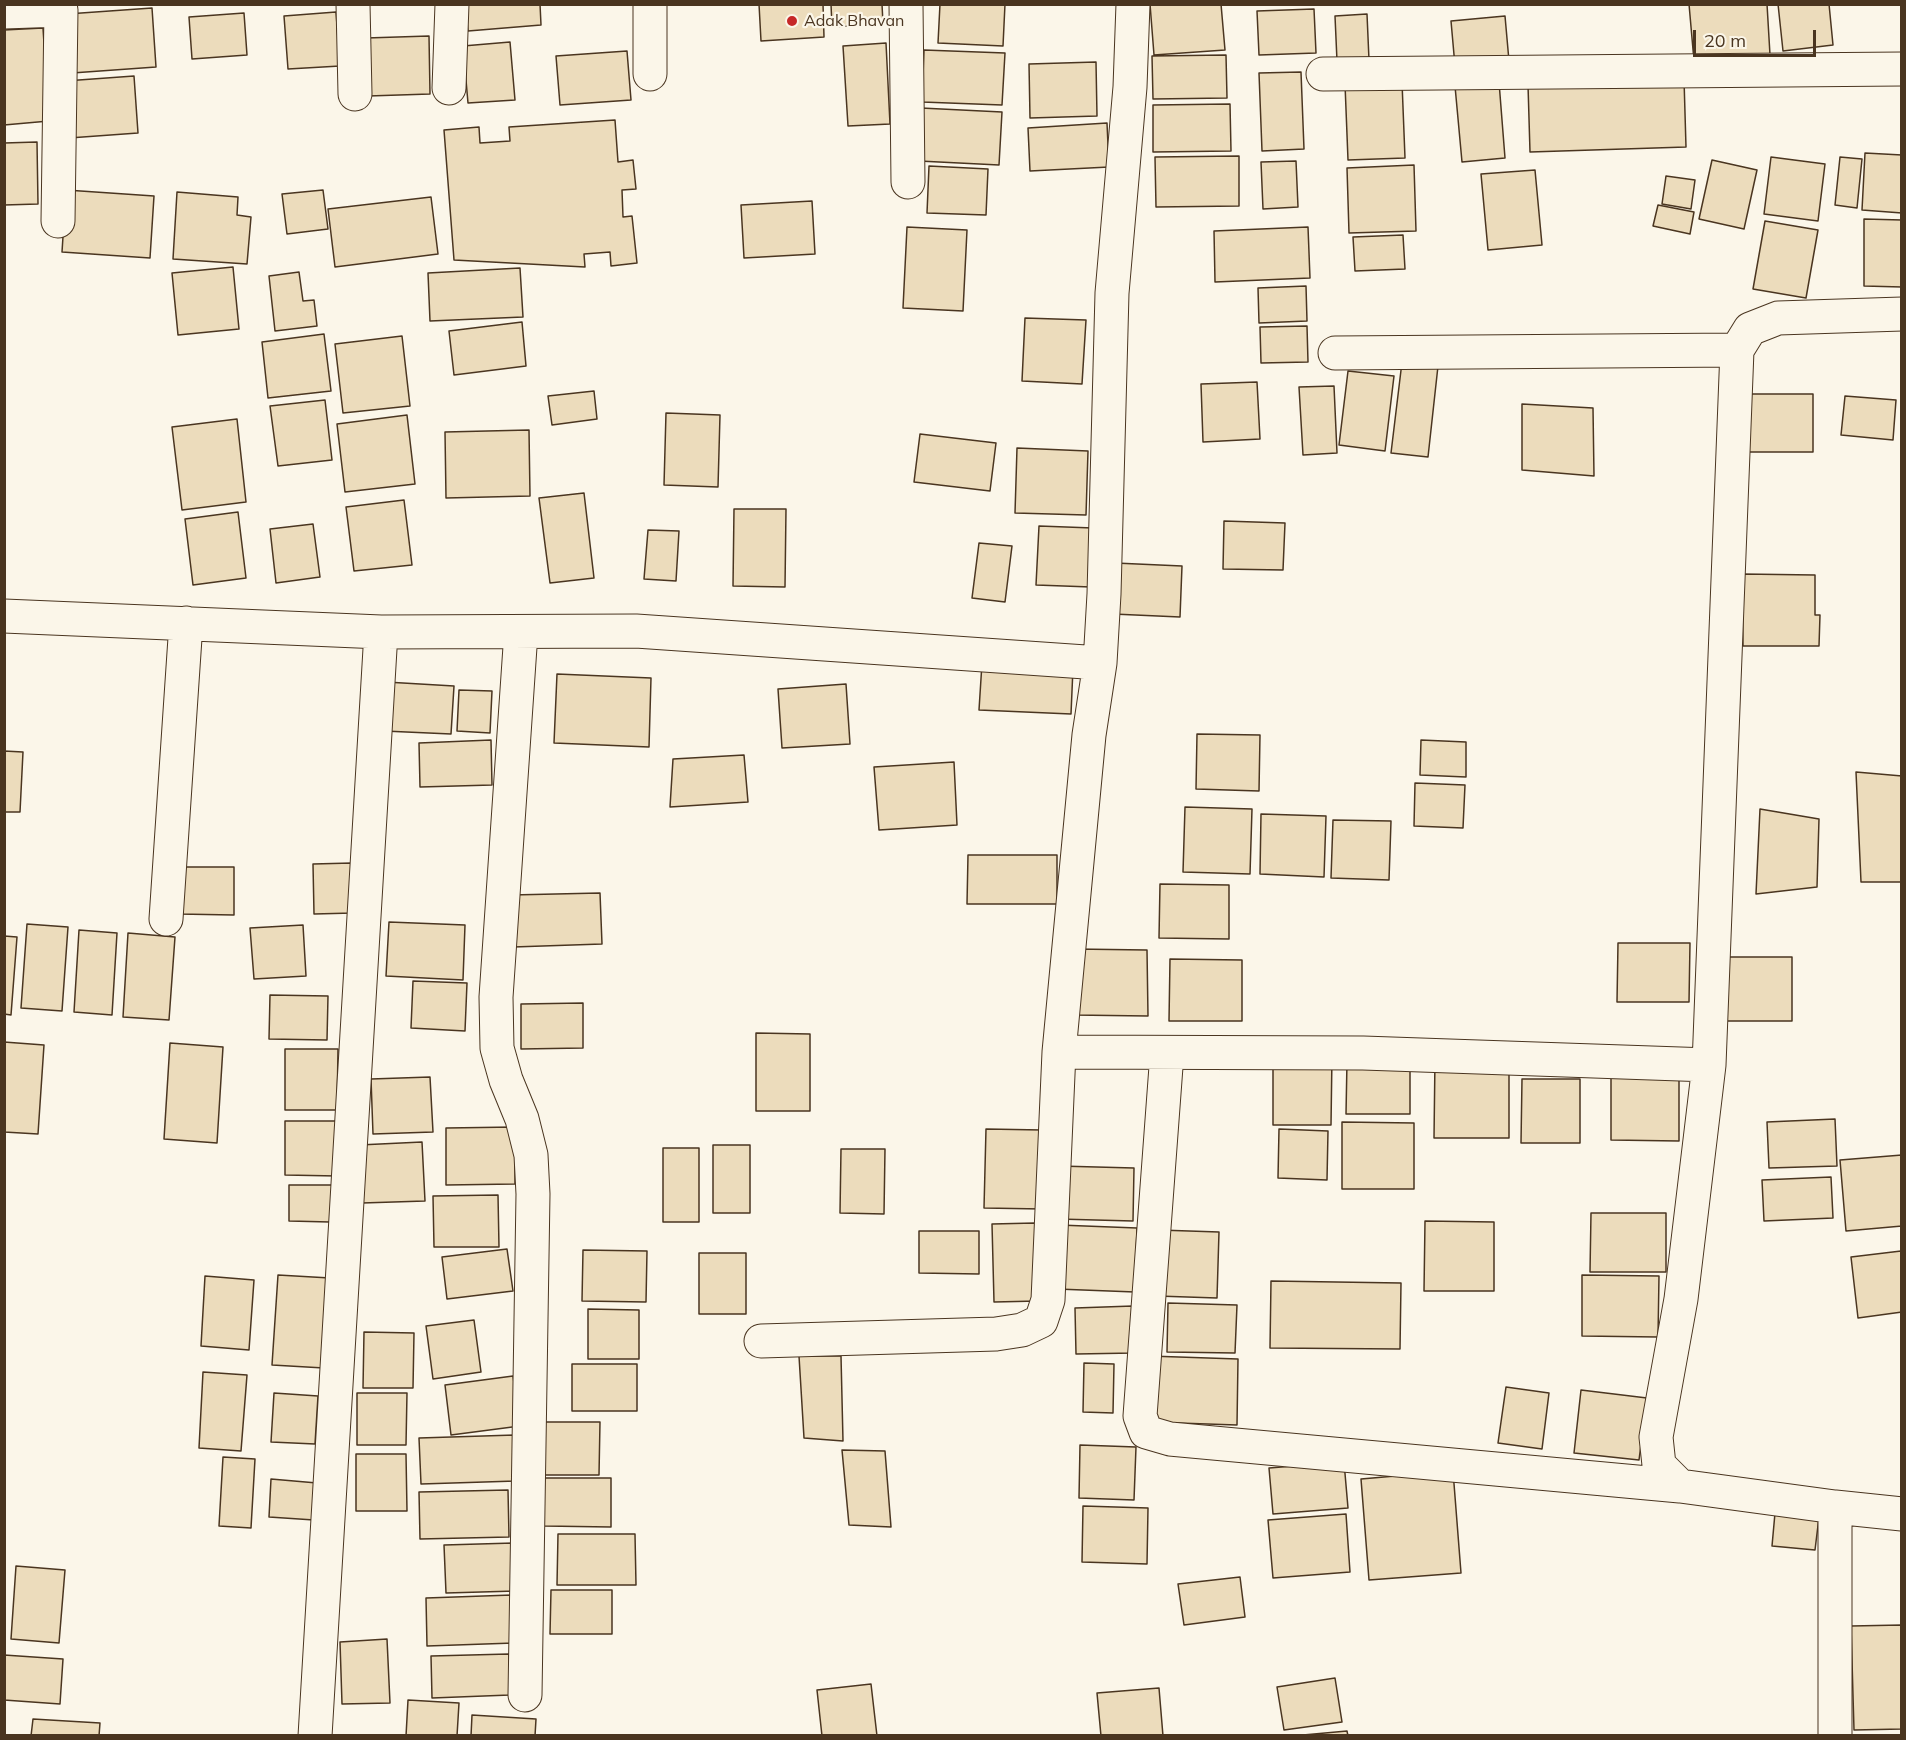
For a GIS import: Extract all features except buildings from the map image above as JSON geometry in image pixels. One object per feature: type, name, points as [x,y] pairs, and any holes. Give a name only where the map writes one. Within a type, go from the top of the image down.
[{"type":"street","points":[[353,4],[355,94]]},
{"type":"street","points":[[449,88],[452,4]]},
{"type":"street","points":[[650,4],[650,74]]},
{"type":"street","points":[[906,4],[908,182]]},
{"type":"street","points":[[761,1341],[996,1334],[1022,1330],[1041,1321],[1048,1300],[1059,1052],[1089,735],[1100,663],[1112,293],[1130,87],[1133,4]]},
{"type":"street","points":[[4,12],[61,10],[58,221]]},
{"type":"street","points":[[1323,75],[1902,69]]},
{"type":"street","points":[[1680,1486],[1659,1465],[1656,1437],[1681,1299],[1709,1065],[1737,350],[1750,329],[1778,318],[1902,314]]},
{"type":"street","points":[[1335,353],[1737,350]]},
{"type":"street","points":[[4,616],[381,632],[636,631],[1100,663]]},
{"type":"street","points":[[166,919],[186,623]]},
{"type":"street","points":[[315,1736],[381,632]]},
{"type":"street","points":[[521,632],[496,997],[496,1048],[531,1155],[533,1194],[525,1695]]},
{"type":"street","points":[[1059,1052],[1363,1053],[1709,1065]]},
{"type":"street","points":[[1167,1053],[1140,1416],[1146,1431],[1170,1438],[1680,1486],[1902,1514]]},
{"type":"street","points":[[1835,1507],[1835,1736]]},
{"type":"place","name":"Adak Bhavan","points":[[792,21]]}]
